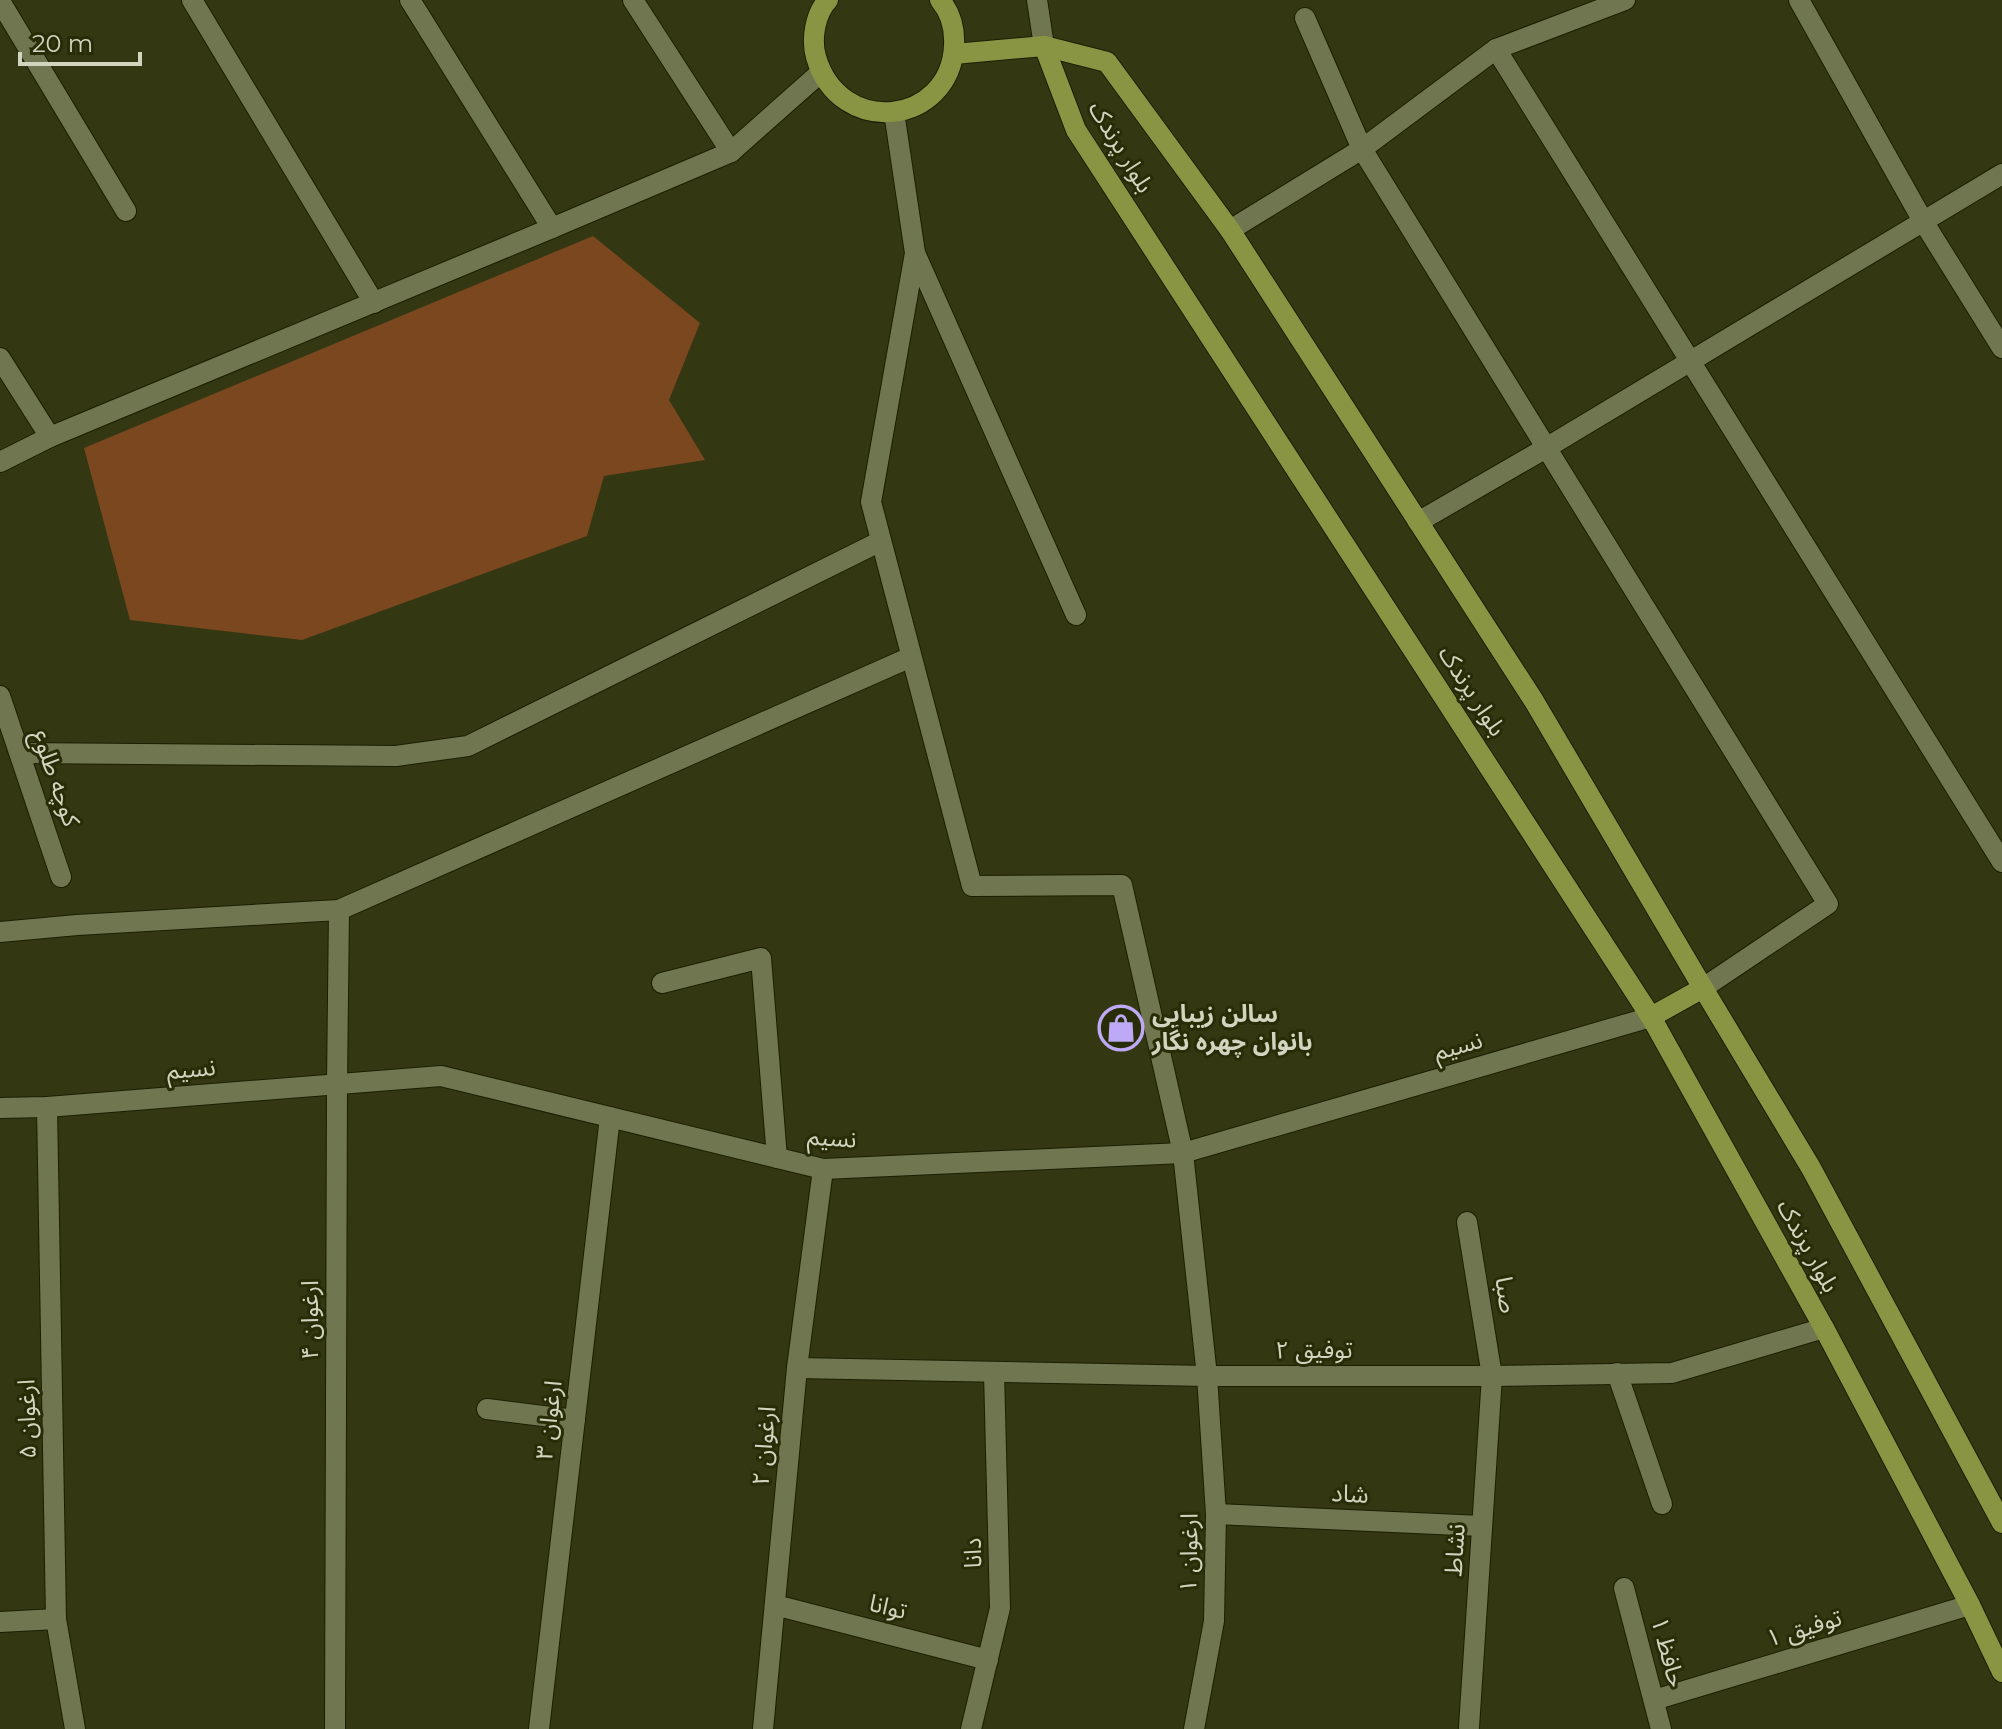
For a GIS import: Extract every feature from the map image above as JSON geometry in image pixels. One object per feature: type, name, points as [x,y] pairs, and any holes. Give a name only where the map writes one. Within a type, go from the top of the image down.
[{"type":"main road","points":[[828,0],[815,26],[814,50],[820,73],[833,91],[851,105],[872,112],[894,112],[915,106],[933,93],[947,75],[954,54],[955,37],[944,2]]},
{"type":"main road","points":[[954,54],[1044,46]]},
{"type":"main road","name":"بلوار پرندک","points":[[1044,46],[1107,62],[1230,230],[1534,701],[1811,1168],[2002,1523]]},
{"type":"main road","name":"بلوار پرندک","points":[[1044,46],[1076,130],[1651,1017],[1824,1328],[2002,1672]]},
{"type":"main road","points":[[1651,1017],[1703,988]]},
{"type":"street","points":[[192,0],[374,303]]},
{"type":"street","points":[[410,0],[552,228]]},
{"type":"street","points":[[633,0],[731,152]]},
{"type":"street","points":[[1037,0],[1044,46]]},
{"type":"street","points":[[1230,230],[1362,149],[1496,49],[1625,0]]},
{"type":"street","points":[[1799,0],[1923,221],[2002,348]]},
{"type":"street","points":[[0,1],[126,211]]},
{"type":"street","points":[[1305,18],[1362,149],[1828,904],[1703,988]]},
{"type":"street","points":[[1496,49],[2002,862]]},
{"type":"street","points":[[0,462],[50,437],[731,152],[820,73]]},
{"type":"street","points":[[894,112],[915,253],[1076,615]]},
{"type":"street","points":[[1418,522],[2002,174]]},
{"type":"street","points":[[0,932],[339,910],[911,657],[871,502],[915,253]]},
{"type":"street","points":[[0,358],[50,437]]},
{"type":"street","points":[[21,753],[396,756],[468,746],[881,541]]},
{"type":"street","name":"ارغوان ۱","points":[[911,657],[972,886],[1122,885],[1183,1153],[1207,1376],[1216,1514],[1214,1621],[1194,1729]]},
{"type":"street","name":"کوچه طلوع","points":[[0,696],[61,877]]},
{"type":"street","name":"ارغوان ۴","points":[[335,1729],[339,910]]},
{"type":"street","points":[[662,983],[761,958],[777,1158]]},
{"type":"street","name":"نسیم","points":[[0,1108],[47,1107],[441,1076],[823,1169],[1183,1153],[1651,1017]]},
{"type":"street","name":"ارغوان ۵","points":[[47,1107],[56,1619],[75,1729]]},
{"type":"street","name":"ارغوان ۳","points":[[539,1729],[610,1117]]},
{"type":"street","name":"ارغوان ۲","points":[[763,1729],[797,1368],[823,1169]]},
{"type":"street","name":"صبا","points":[[1467,1222],[1492,1376]]},
{"type":"street","name":"توفیق ۲","points":[[797,1368],[1207,1376],[1672,1373],[1824,1328]]},
{"type":"street","name":"دانا","points":[[971,1729],[1000,1608],[994,1372]]},
{"type":"street","points":[[1617,1373],[1662,1504]]},
{"type":"street","name":"نشاط","points":[[1469,1727],[1492,1376]]},
{"type":"street","points":[[487,1409],[575,1420]]},
{"type":"street","name":"شاد","points":[[1216,1514],[1482,1526]]},
{"type":"street","name":"حافظ ۱","points":[[1624,1588],[1661,1729]]},
{"type":"street","name":"توانا","points":[[775,1605],[988,1660]]},
{"type":"street","name":"توفیق ۱","points":[[1654,1700],[1970,1605]]},
{"type":"street","points":[[0,1622],[56,1619]]},
{"type":"shaded area","points":[[593,236],[700,323],[669,400],[705,460],[604,476],[587,536],[302,640],[130,620],[84,448]]},
{"type":"place","name":"سالن زیبایی بانوان چهره نگار","points":[[1121,1028]]}]
